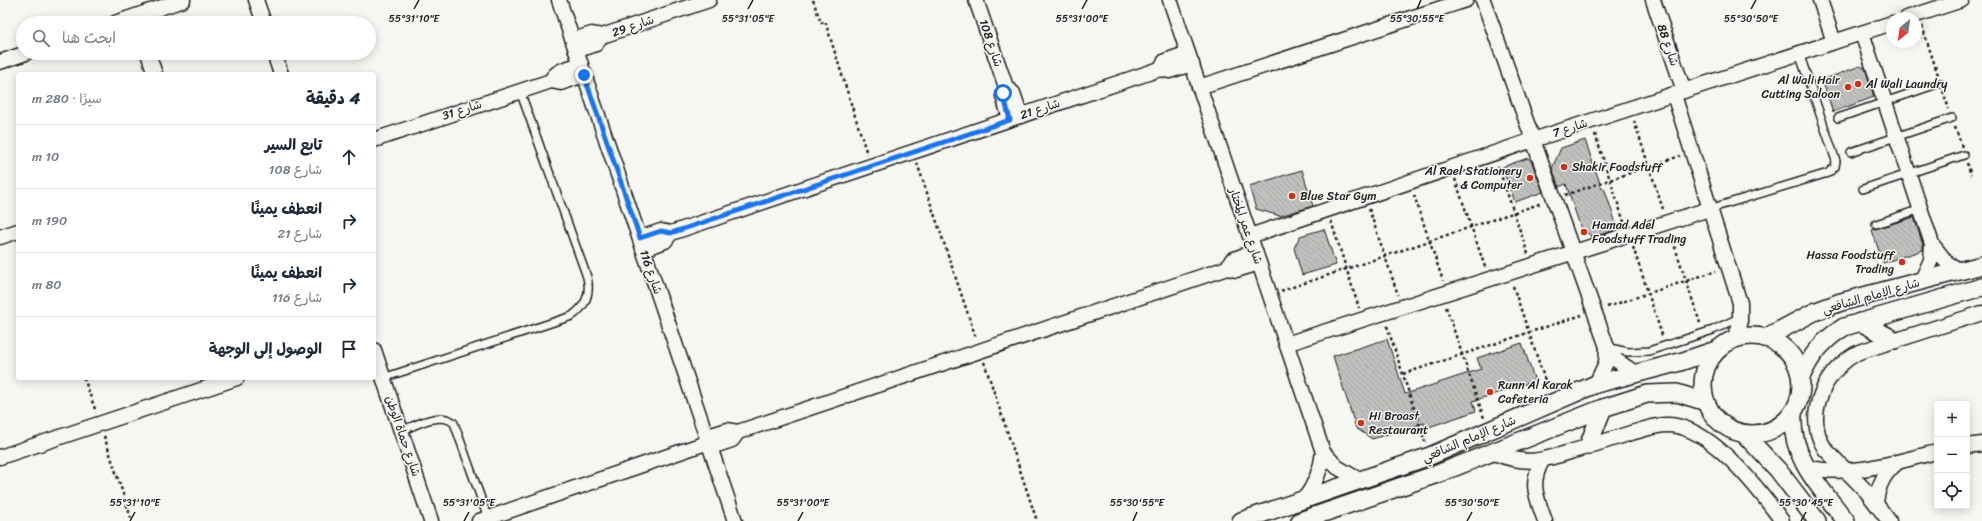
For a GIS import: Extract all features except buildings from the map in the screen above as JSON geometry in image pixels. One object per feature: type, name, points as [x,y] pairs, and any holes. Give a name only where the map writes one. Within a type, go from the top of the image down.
[{"type":"street","points":[[146,16],[183,0]]},
{"type":"street","points":[[256,0],[262,16]]},
{"type":"street","name":"شارع 116","points":[[559,0],[735,521]]},
{"type":"street","name":"شارع 29","points":[[578,57],[596,44],[602,36],[709,0]]},
{"type":"street","name":"شارع 108","points":[[976,0],[1006,87],[1003,96],[1015,118]]},
{"type":"street","name":"شارع عمر المختار","points":[[1170,0],[1323,452],[1337,466],[1361,481]]},
{"type":"street","points":[[1199,87],[1466,0]]},
{"type":"street","points":[[1483,0],[1607,347],[1619,363],[1635,373]]},
{"type":"street","name":"شارع 88","points":[[1653,0],[1679,93],[1692,152],[1740,303],[1741,317]]},
{"type":"street","points":[[1820,0],[1834,42]]},
{"type":"street","points":[[1922,13],[1962,0]]},
{"type":"street","name":"شارع 7","points":[[1250,236],[1533,140],[1886,25]]},
{"type":"street","points":[[1862,33],[1932,244],[1931,260],[1922,282]]},
{"type":"street","points":[[0,62],[16,56]]},
{"type":"street","name":"شارع 31","points":[[376,139],[551,81],[561,83],[578,57]]},
{"type":"street","name":"شارع 21","points":[[642,243],[665,241],[671,233],[1160,69],[1165,62],[1190,58]]},
{"type":"street","points":[[150,60],[154,72]]},
{"type":"street","points":[[276,60],[280,72]]},
{"type":"street","points":[[1286,344],[1709,209]]},
{"type":"street","points":[[0,237],[16,232]]},
{"type":"street","points":[[1932,244],[1947,262],[1961,271]]},
{"type":"street","points":[[483,519],[709,442],[732,440],[738,432],[1227,268],[1232,260],[1257,257]]},
{"type":"street","name":"شارع الإمام الشافعي","points":[[1765,338],[1827,306],[1982,265]]},
{"type":"street","name":"شارع الإمام الشافعي","points":[[1801,377],[1811,356],[1830,336],[1844,327],[1982,286]]},
{"type":"street","points":[[1889,521],[1876,503],[1825,449],[1819,439],[1816,419],[1822,393],[1830,376],[1848,358],[1895,340],[1982,313]]},
{"type":"street","points":[[1734,340],[1741,317]]},
{"type":"street","points":[[1860,322],[1895,340]]},
{"type":"street","points":[[1749,336],[1765,338],[1778,343],[1789,352],[1797,364],[1801,377],[1802,390],[1799,403],[1793,414],[1783,424],[1771,431],[1758,435],[1744,434],[1731,430],[1720,423],[1712,414],[1706,402],[1703,388],[1704,374],[1710,360],[1718,349],[1734,340],[1749,336]]},
{"type":"street","points":[[1596,384],[1606,363],[1607,347]]},
{"type":"street","name":"شارع الإمام الشافعي","points":[[1242,521],[1430,456],[1596,384],[1680,362],[1718,349]]},
{"type":"street","name":"شارع حماة الوطن","points":[[376,356],[431,521]]},
{"type":"street","points":[[0,457],[231,380]]},
{"type":"street","name":"شارع الإمام الشافعي","points":[[1303,521],[1494,453],[1603,408],[1647,394],[1662,392],[1677,393],[1706,402]]},
{"type":"street","points":[[1588,446],[1603,408]]},
{"type":"street","points":[[1793,414],[1793,437],[1796,448],[1806,467],[1846,521]]},
{"type":"street","points":[[1494,453],[1518,460],[1542,461],[1655,426],[1673,426],[1690,430],[1715,447],[1738,467],[1782,521]]},
{"type":"street","points":[[1744,434],[1778,470],[1813,518]]},
{"type":"street","points":[[1970,446],[1982,444]]},
{"type":"street","points":[[1304,500],[1310,492],[1319,472],[1323,452]]},
{"type":"street","points":[[1806,467],[1826,471],[1847,472],[1898,462],[1934,453]]},
{"type":"street","points":[[1542,461],[1538,468],[1534,482],[1534,489],[1545,521]]},
{"type":"street","points":[[1876,503],[1880,484],[1890,468],[1898,462]]},
{"type":"lane","points":[[1709,209],[1828,173],[1835,167],[1836,161],[1799,54]]},
{"type":"lane","points":[[1838,118],[1940,83]]},
{"type":"lane","points":[[383,378],[572,316],[583,306],[587,299],[589,284],[587,277],[520,91]]},
{"type":"lane","points":[[1851,152],[1952,118]]},
{"type":"lane","points":[[1863,189],[1964,155]]},
{"type":"lane","points":[[1876,224],[1921,209]]},
{"type":"lane","points":[[1607,347],[1628,352],[1649,351],[1713,330],[1741,317]]},
{"type":"lane","points":[[401,431],[439,417],[450,419],[454,423],[483,519]]},
{"type":"path","points":[[814,0],[821,23],[825,21],[871,166]]},
{"type":"path","points":[[1922,40],[1940,83],[1971,175]]},
{"type":"path","points":[[1270,295],[1692,152]]},
{"type":"path","points":[[1494,153],[1532,266]]},
{"type":"path","points":[[1452,168],[1489,279]]},
{"type":"path","points":[[1410,182],[1429,241],[1462,355],[1488,432]]},
{"type":"path","points":[[1365,197],[1402,307]]},
{"type":"path","points":[[1327,210],[1362,320]]},
{"type":"path","points":[[1403,374],[1728,267]]},
{"type":"path","points":[[1509,273],[1528,333],[1553,402]]},
{"type":"path","points":[[1383,313],[1430,456]]},
{"type":"path","points":[[85,380],[132,521]]},
{"type":"place","name":"Al Wali Laundry","points":[[1858,84]]},
{"type":"place","name":"Al Wali Hair Cutting Saloon","points":[[1848,87]]},
{"type":"place","name":"Shakir Foodstuff","points":[[1564,167]]},
{"type":"place","name":"Al Rael Stationery & Computer","points":[[1530,178]]},
{"type":"place","name":"Blue Star Gym","points":[[1292,196]]},
{"type":"place","name":"Hamad Adel Foodstuff Trading","points":[[1584,232]]},
{"type":"place","name":"Hassa Foodstuff Trading","points":[[1902,262]]},
{"type":"place","name":"Runn Al Karak Cafeteria","points":[[1490,392]]},
{"type":"place","name":"Hi Broast Restaurant","points":[[1361,423]]},
{"type":"route","points":[[584,75],[640,238],[661,231],[671,233],[1010,120],[1003,93]]}]
